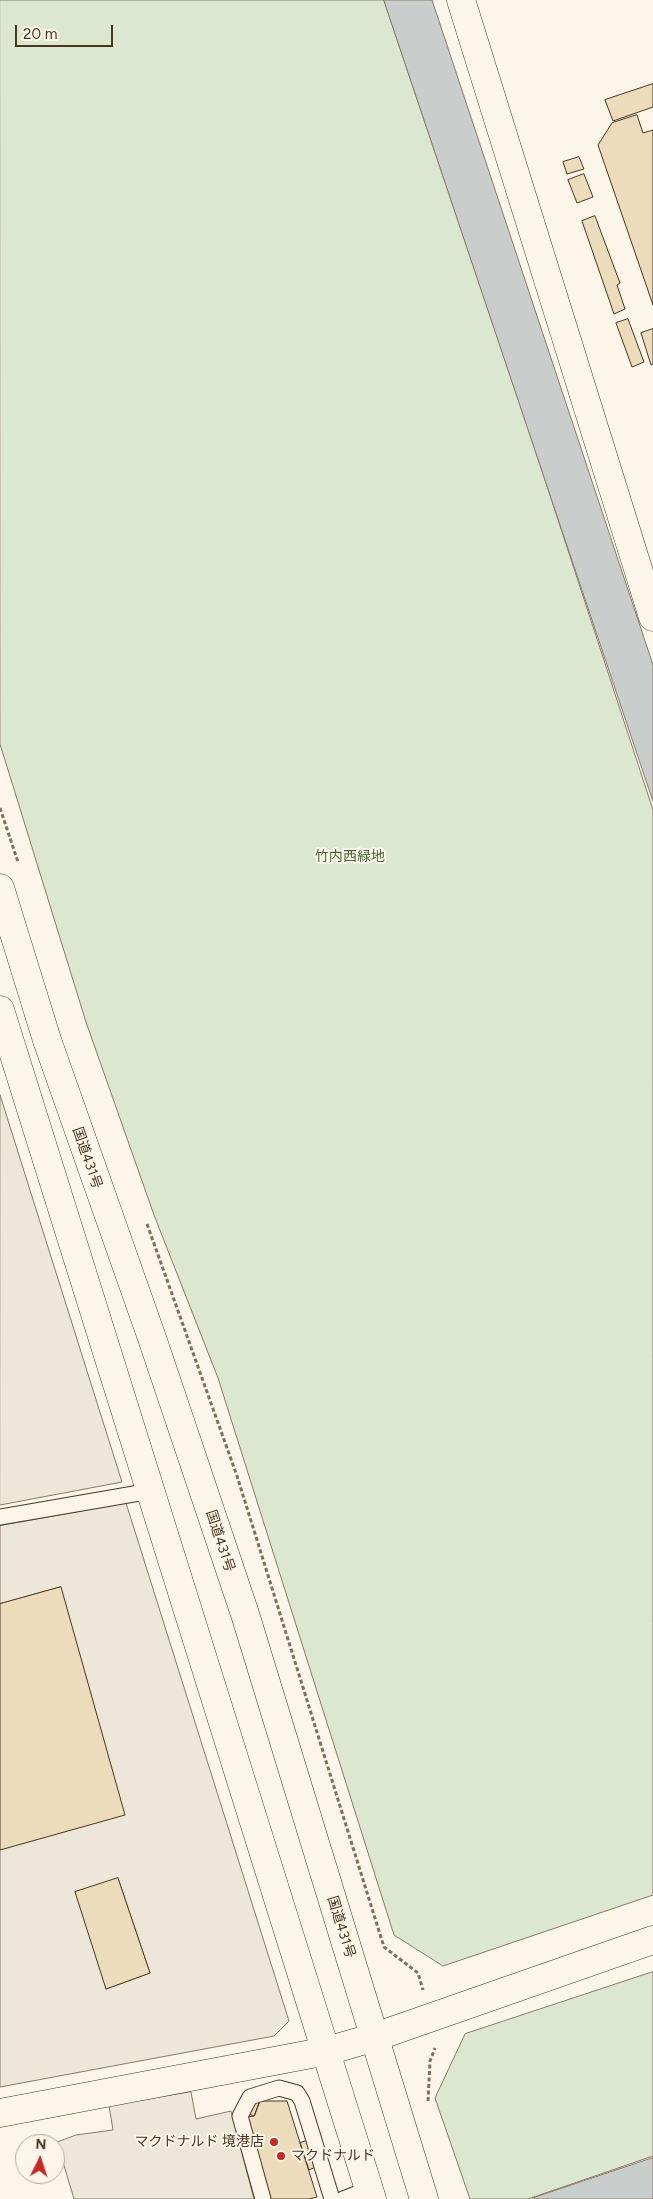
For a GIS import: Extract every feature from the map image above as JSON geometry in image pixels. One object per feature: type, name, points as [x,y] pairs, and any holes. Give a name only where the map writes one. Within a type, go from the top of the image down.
[{"type":"main road","points":[[461,0],[653,617]]},
{"type":"main road","name":"国道431号","points":[[0,888],[47,1040],[152,1338],[245,1614],[424,2199]]},
{"type":"main road","points":[[0,1010],[371,2194]]},
{"type":"main road","points":[[0,2113],[327,2051],[375,2037],[653,1940]]},
{"type":"lane","points":[[0,1517],[152,1491]]},
{"type":"lane","points":[[263,2199],[240,2116],[250,2097],[279,2088],[297,2093],[302,2101],[332,2199]]},
{"type":"lane","points":[[343,2199],[371,2194]]},
{"type":"path","points":[[428,2104],[430,2061],[436,2045]]},
{"type":"green space","name":"竹内西緑地","points":[[0,0],[384,0],[529,431],[653,810],[653,1895],[443,1966],[394,1935],[218,1378],[154,1215],[86,1022],[0,744]]},
{"type":"green space","points":[[653,1972],[653,2156],[528,2199],[470,2199],[435,2098],[465,2034]]},
{"type":"shaded area","points":[[384,0],[432,0],[653,665],[653,801]]},
{"type":"shaded area","points":[[0,1095],[122,1482],[0,1505]]},
{"type":"shaded area","points":[[126,1503],[289,2021],[274,2036],[0,2087],[0,1850],[61,1587],[0,1604],[0,1526]],"holes":[[[118,1878],[150,1973],[106,1989]]]},
{"type":"shaded area","points":[[191,2092],[196,2119],[231,2111],[254,2199],[74,2199],[65,2169],[65,2139],[76,2135],[113,2130],[109,2106]]},
{"type":"shaded area","points":[[653,2158],[653,2199],[532,2199],[533,2198]]},
{"type":"building","points":[[653,84],[653,107],[613,121],[605,100]]},
{"type":"building","points":[[637,115],[643,133],[653,130],[653,305],[598,145],[612,123]]},
{"type":"building","points":[[579,157],[584,169],[567,174],[563,162]]},
{"type":"building","points":[[584,174],[593,197],[577,203],[568,180]]},
{"type":"building","points":[[595,216],[620,283],[617,285],[625,309],[614,314],[582,221]]},
{"type":"building","points":[[628,319],[644,362],[632,367],[616,323]]},
{"type":"building","points":[[653,329],[653,364],[651,365],[641,333]]},
{"type":"building","points":[[61,1587],[125,1815],[0,1850],[0,1604]]},
{"type":"building","points":[[118,1878],[150,1973],[106,1989],[75,1892]]},
{"type":"building","points":[[250,2097],[260,2101],[254,2116],[244,2112]]},
{"type":"building","name":"マクドナルド","points":[[260,2101],[287,2101],[317,2197],[309,2199],[271,2199],[247,2117],[254,2116]]},
{"type":"building","points":[[310,2140],[318,2166],[309,2170],[300,2143]]},
{"type":"place","name":"マクドナルド 境港店","points":[[274,2142]]},
{"type":"place","name":"マクドナルド","points":[[281,2156]]}]
